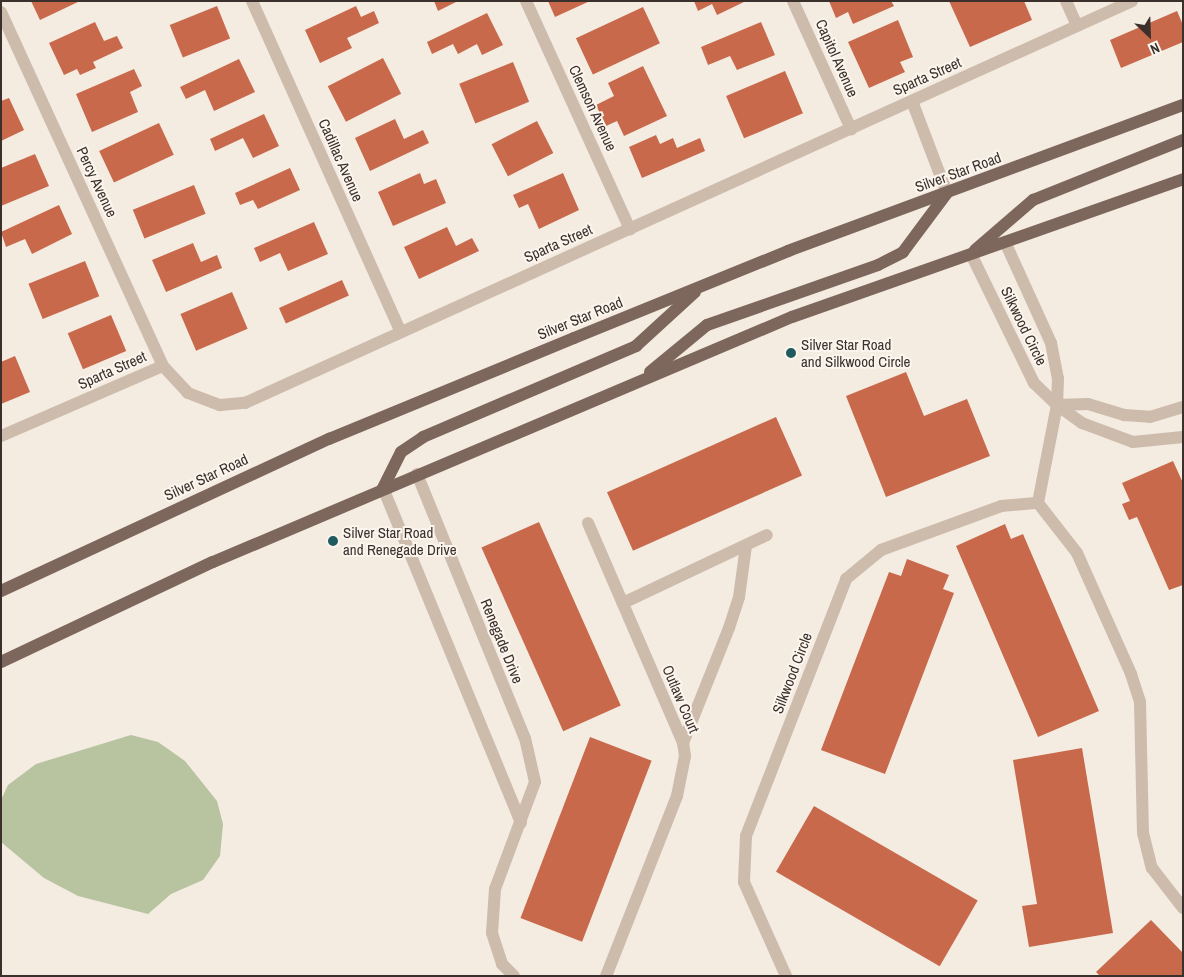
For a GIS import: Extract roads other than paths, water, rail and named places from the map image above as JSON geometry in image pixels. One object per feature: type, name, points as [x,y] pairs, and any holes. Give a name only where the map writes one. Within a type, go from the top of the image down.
[{"type":"main road","name":"Silver Star Road","points":[[1,591],[328,439],[700,287],[1183,105]]},
{"type":"main road","points":[[971,254],[1033,200],[1183,140]]},
{"type":"main road","points":[[1,662],[213,562],[383,488],[792,317],[1183,179]]},
{"type":"main road","points":[[640,380],[707,325],[878,265],[903,252],[947,193]]},
{"type":"main road","points":[[383,488],[401,452],[423,437],[636,346],[700,287]]},
{"type":"street","name":"Cadillac Avenue","points":[[252,1],[401,332]]},
{"type":"street","name":"Clemson Avenue","points":[[526,1],[630,228]]},
{"type":"street","name":"Capitol Avenue","points":[[793,1],[851,128]]},
{"type":"street","points":[[1066,1],[1077,26]]},
{"type":"street","name":"Sparta Street","points":[[1,436],[163,366],[188,393],[220,405],[244,403],[1132,1]]},
{"type":"street","name":"Percy Avenue","points":[[1,12],[163,366]]},
{"type":"street","points":[[912,101],[947,193]]},
{"type":"street","name":"Silkwood Circle","points":[[786,976],[744,882],[746,836],[846,579],[881,550],[1001,506],[1038,503],[1057,405],[1058,378],[1051,343],[1005,242]]},
{"type":"street","name":"Silkwood Circle","points":[[971,254],[1034,383],[1057,405]]},
{"type":"street","points":[[1057,405],[1088,404],[1124,415],[1150,417],[1183,407]]},
{"type":"street","points":[[1057,405],[1082,423],[1133,442],[1170,442],[1183,438]]},
{"type":"street","name":"Renegade Drive","points":[[417,474],[525,738],[534,782],[521,823],[495,889],[492,933],[502,964],[514,976]]},
{"type":"street","points":[[383,488],[521,823]]},
{"type":"street","points":[[1038,503],[1077,553],[1131,674],[1140,702],[1144,833],[1152,868],[1183,908]]},
{"type":"street","name":"Outlaw Court","points":[[588,523],[683,743],[685,756],[677,796],[606,976]]},
{"type":"street","points":[[623,603],[767,535]]},
{"type":"street","points":[[683,743],[729,628],[739,597],[746,546]]},
{"type":"place","name":"Silver Star Road and Silkwood Circle","points":[[791,353]]},
{"type":"place","name":"Silver Star Road and Renegade Drive","points":[[333,541]]}]
